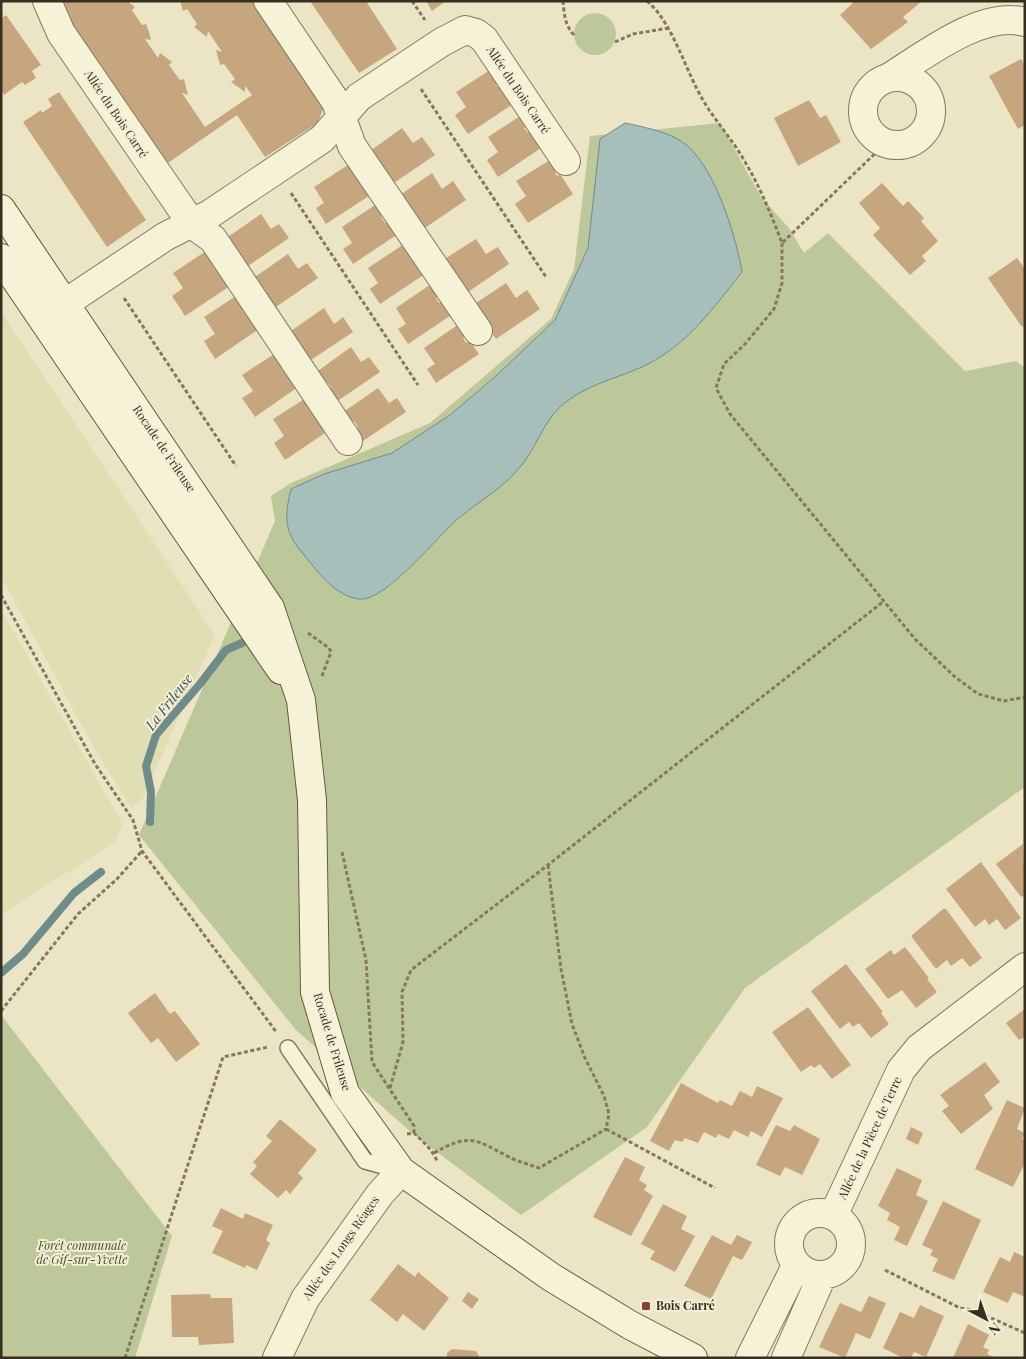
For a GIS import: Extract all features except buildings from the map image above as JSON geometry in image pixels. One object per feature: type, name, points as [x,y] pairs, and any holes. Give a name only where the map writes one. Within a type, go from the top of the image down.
[{"type":"street","name":"Allée du Bois Carré","points":[[47,1],[61,33],[192,224],[213,239],[348,441]]},
{"type":"street","points":[[268,1],[336,102],[352,146],[478,331]]},
{"type":"street","points":[[888,78],[900,77],[912,80],[922,86],[929,96],[932,107],[931,119],[927,130],[919,139],[908,144],[897,146],[885,144],[868,130],[863,110],[870,90],[888,78],[968,30],[999,19],[1025,22]]},
{"type":"street","name":"Allée du Bois Carré","points":[[42,319],[166,236],[210,214],[322,139],[342,119],[359,97],[454,35],[465,30],[476,33],[484,39],[566,161]]},
{"type":"street","name":"Rocade de Frileuse","points":[[1,209],[270,608],[301,700],[312,800],[316,992],[345,1093],[400,1171],[551,1277],[630,1325],[693,1358]]},
{"type":"street","name":"Rocade de Frileuse","points":[[1,258],[301,700]]},
{"type":"street","name":"Allée de la Pièce de Terre","points":[[833,1216],[902,1070],[919,1048],[1025,967]]},
{"type":"street","name":"Allée des Longs Réages","points":[[277,1358],[305,1299],[380,1194],[400,1171]]},
{"type":"street","name":"Allée de la Pièce de Terre","points":[[796,1266],[788,1248],[792,1229],[802,1217],[818,1212],[833,1216],[843,1223],[850,1234],[851,1246],[848,1258],[842,1267],[822,1276]]},
{"type":"street","points":[[750,1358],[796,1266],[808,1274],[822,1276],[786,1358]]},
{"type":"lane","points":[[288,1048],[365,1161],[400,1171]]},
{"type":"path","points":[[563,1],[569,30],[574,34]]},
{"type":"path","points":[[647,1],[669,28],[684,64],[703,100],[743,158],[766,199],[782,243],[782,283],[774,309],[745,344],[724,364],[716,388],[730,414],[915,639],[954,676],[978,694],[1004,701],[1025,697]]},
{"type":"path","points":[[615,42],[633,34],[669,28]]},
{"type":"path","points":[[405,66],[546,277]]},
{"type":"path","points":[[782,243],[885,144]]},
{"type":"path","points":[[275,170],[418,385]]},
{"type":"path","points":[[108,274],[236,466]]},
{"type":"path","points":[[1,595],[95,764],[133,820],[142,851],[288,1048]]},
{"type":"path","points":[[390,1088],[403,1042],[402,992],[411,970],[884,601]]},
{"type":"path","points":[[1,1011],[78,914],[116,880],[142,851]]},
{"type":"path","points":[[414,1133],[434,1153],[458,1141],[483,1142],[511,1158],[539,1168],[606,1129],[609,1114],[604,1096],[585,1058],[572,1024],[561,969],[548,865]]},
{"type":"path","points":[[125,1358],[224,1057],[268,1047],[288,1048]]},
{"type":"path","points":[[606,1129],[715,1188]]},
{"type":"path","points":[[885,1270],[960,1308],[973,1310],[1025,1334]]},
{"type":"green space","points":[[599,13],[607,16],[613,22],[616,34],[613,46],[607,52],[591,55],[583,52],[577,46],[574,30],[577,22],[583,16]]},
{"type":"green space","points":[[720,123],[761,197],[789,228],[804,253],[828,233],[965,371],[1016,361],[1025,368],[1025,787],[745,988],[647,1127],[521,1215],[413,1134],[296,1030],[139,835],[275,521],[271,496],[291,483],[430,423],[551,319],[574,269],[590,136]]},
{"type":"green space","points":[[1,312],[215,635],[143,798],[131,808],[95,750],[1,576]]},
{"type":"green space","points":[[1,609],[123,825],[114,843],[1,914]]},
{"type":"green space","name":"Forêt communale de Gif-sur-Yvette","points":[[1,1015],[172,1236],[135,1358],[1,1358]]},
{"type":"water","points":[[625,123],[668,135],[681,141],[693,151],[713,181],[721,200],[734,239],[742,272],[689,335],[663,355],[637,369],[581,392],[560,407],[549,420],[526,459],[514,474],[460,517],[397,579],[370,597],[359,599],[342,593],[321,576],[297,547],[289,532],[287,508],[291,489],[324,474],[392,453],[450,415],[497,375],[555,320],[588,248],[600,139]]},
{"type":"waterway","name":"La Frileuse","points":[[150,822],[151,792],[146,766],[156,735],[200,684],[226,650],[242,643]]},
{"type":"waterway","name":"La Frileuse","points":[[1,973],[23,954],[74,893],[101,872]]},
{"type":"place","name":"Bois Carré","points":[[646,1306]]}]
